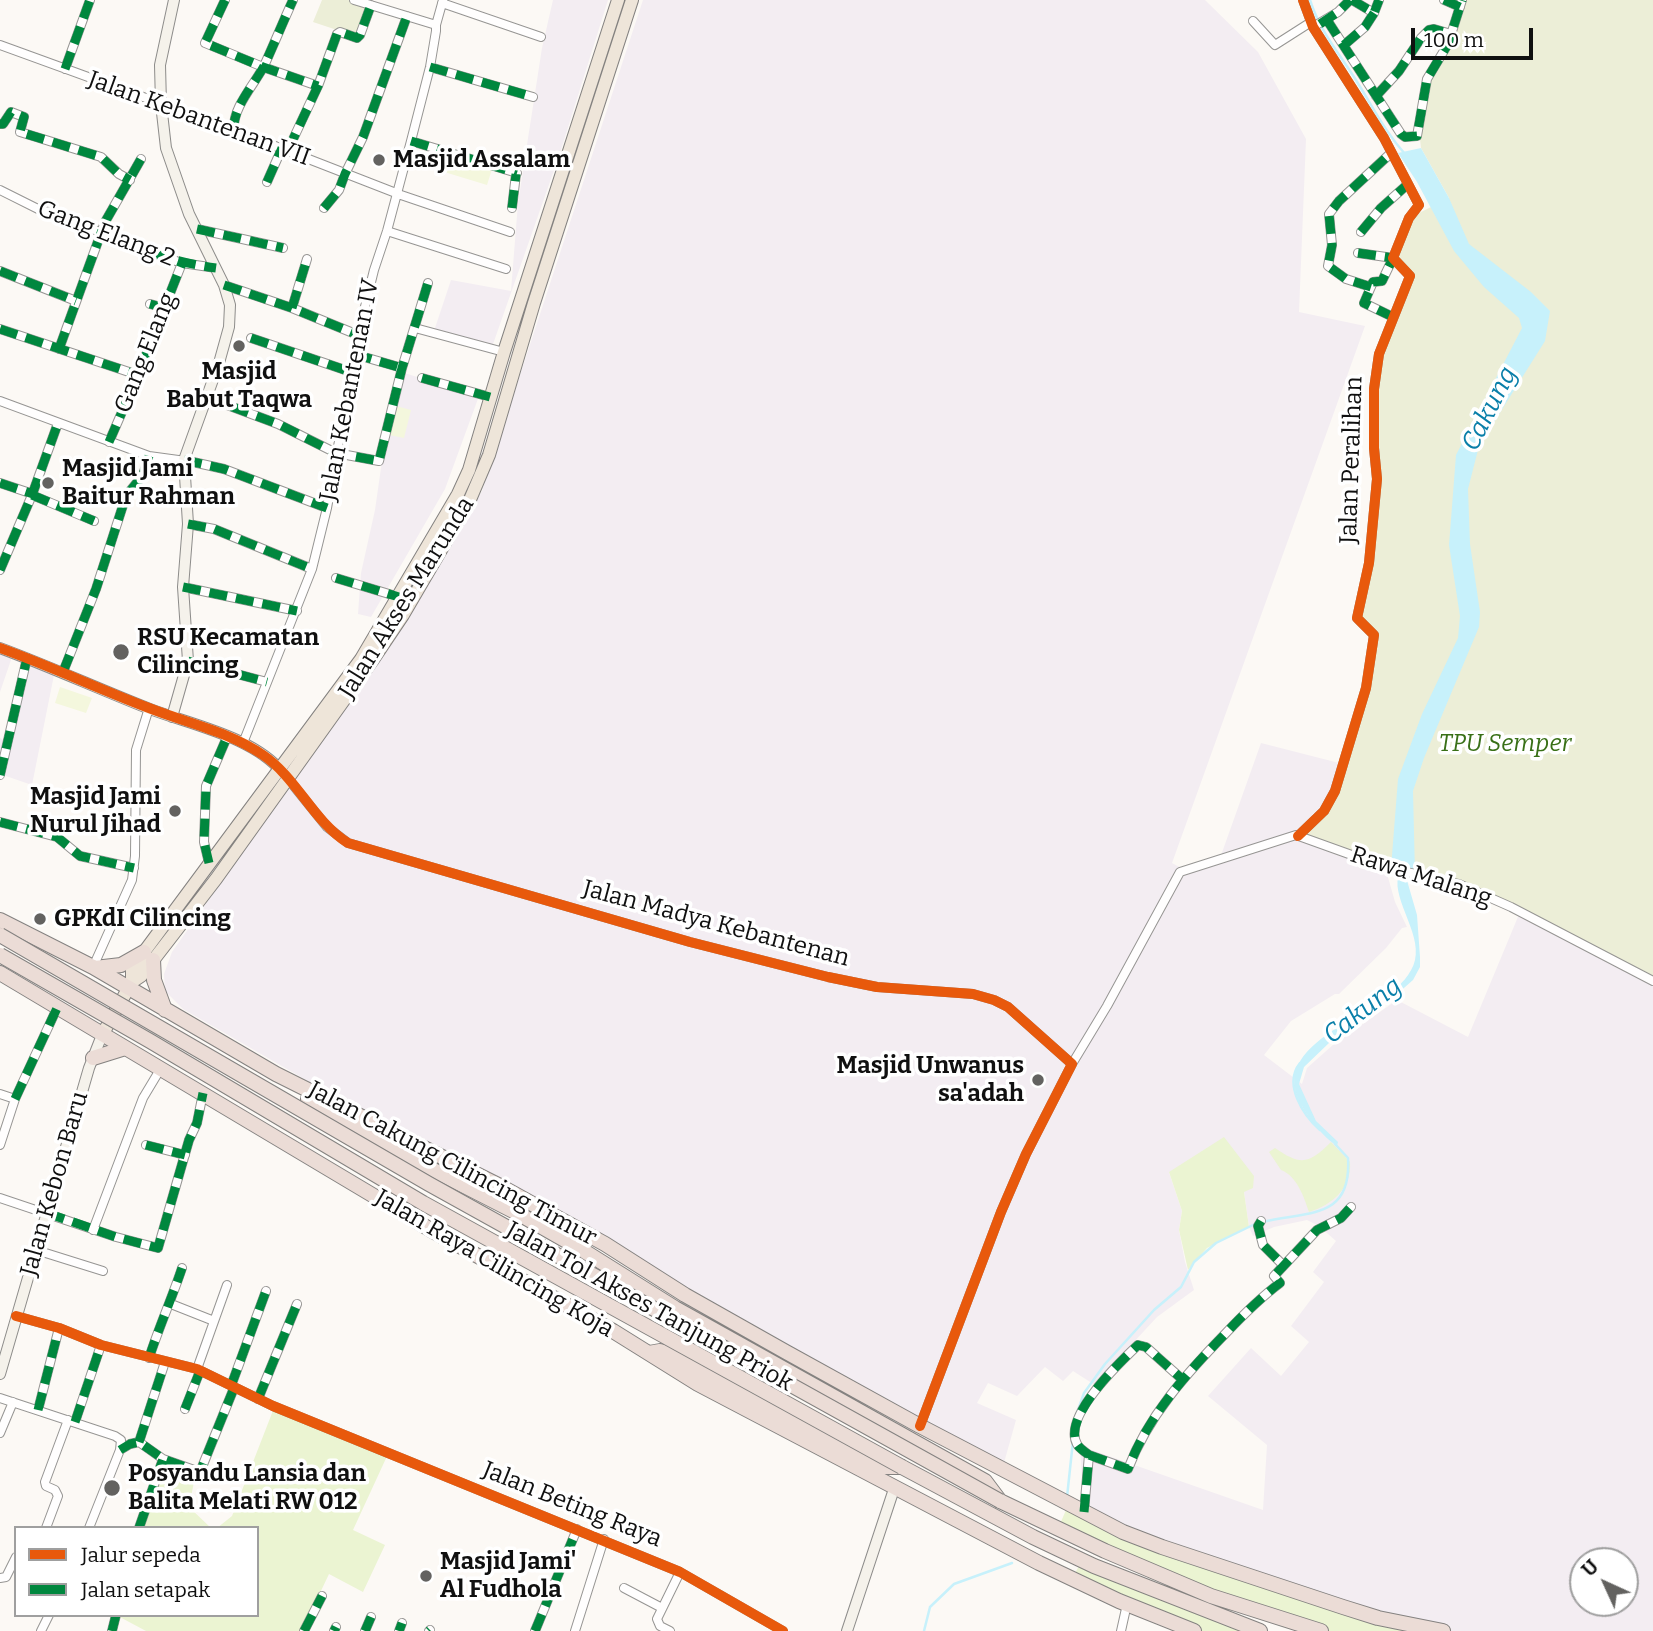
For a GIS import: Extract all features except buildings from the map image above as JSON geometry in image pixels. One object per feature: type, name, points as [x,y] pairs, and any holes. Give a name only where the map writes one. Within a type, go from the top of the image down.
[{"type":"highway","name":"Jalan Cakung Cilincing Timur","points":[[0,920],[130,985],[168,1012],[276,1074],[512,1193],[605,1244],[685,1295],[920,1426],[1123,1532],[1378,1618],[1443,1631]]},
{"type":"highway","name":"Jalan Tol Akses Tanjung Priok","points":[[0,935],[429,1184],[1000,1501],[1105,1551],[1211,1596],[1321,1631]]},
{"type":"highway","name":"Jalan Tol Akses Tanjung Priok","points":[[0,956],[150,1041],[423,1203],[902,1467],[1082,1560],[1194,1607],[1260,1631]]},
{"type":"highway","points":[[94,968],[121,965],[149,956],[155,987],[168,1012],[159,1020],[143,1046],[143,1058]]},
{"type":"highway","points":[[0,973],[105,1029],[121,1045],[93,1058]]},
{"type":"highway","name":"Jalan Raya Cilincing Koja","points":[[121,1045],[430,1230],[594,1320],[710,1391],[1039,1563],[1127,1604],[1194,1631]]},
{"type":"highway","points":[[276,1074],[292,1089],[341,1119],[584,1251],[675,1308],[950,1460],[985,1481],[1000,1501]]},
{"type":"highway","points":[[649,1353],[660,1351],[684,1361],[883,1467],[902,1467]]},
{"type":"main road","name":"Jalan Akses Marunda","points":[[105,1029],[130,985],[141,976],[149,956],[209,863],[361,659],[458,495],[469,470],[504,352],[618,0]]},
{"type":"main road","name":"Jalan Akses Marunda","points":[[149,956],[289,780],[403,615],[474,491],[489,454],[534,303],[632,0]]},
{"type":"street","points":[[65,69],[90,0]]},
{"type":"street","points":[[173,717],[188,661],[183,587],[188,524],[184,460],[229,327],[230,305],[224,285],[189,214],[166,148],[160,65],[174,0]]},
{"type":"street","points":[[225,0],[205,43],[318,86]]},
{"type":"street","points":[[234,130],[233,121],[263,67],[293,0]]},
{"type":"street","points":[[354,0],[436,28]]},
{"type":"street","points":[[1303,0],[1313,25],[1373,117],[1419,205],[1409,218],[1382,281],[1373,282],[1365,304],[1393,317]]},
{"type":"street","points":[[1253,22],[1275,45],[1325,20],[1351,0],[1374,13]]},
{"type":"street","points":[[1343,46],[1365,27],[1379,0]]},
{"type":"street","points":[[1325,20],[1402,136],[1418,136],[1427,79],[1448,44],[1461,4],[1444,0]]},
{"type":"street","points":[[443,1],[541,37]]},
{"type":"street","name":"Jalan Kebantenan IV","points":[[243,743],[312,569],[327,508],[358,335],[373,270],[387,230],[430,67],[443,1]]},
{"type":"street","points":[[267,182],[318,86],[337,34],[340,32],[357,38],[371,5]]},
{"type":"street","points":[[324,208],[339,190],[363,137],[407,16]]},
{"type":"street","points":[[1376,96],[1426,32],[1434,29],[1451,34]]},
{"type":"street","name":"Jalan Kebantenan VII","points":[[0,45],[285,149],[345,174],[510,232]]},
{"type":"street","points":[[430,67],[533,97]]},
{"type":"street","points":[[1373,117],[1383,109]]},
{"type":"street","points":[[0,124],[3,124],[10,112],[24,117],[20,132],[101,157],[119,174],[130,180]]},
{"type":"street","points":[[411,141],[517,173],[512,208]]},
{"type":"street","points":[[1371,287],[1346,279],[1328,266],[1332,232],[1328,220],[1329,214],[1339,201],[1391,153]]},
{"type":"street","points":[[59,349],[105,222],[141,159]]},
{"type":"street","points":[[1361,232],[1381,208],[1408,184]]},
{"type":"street","name":"Gang Elang 2","points":[[0,190],[38,209],[62,216],[137,248],[182,263],[216,268]]},
{"type":"street","points":[[197,229],[243,237],[283,248]]},
{"type":"street","points":[[387,230],[506,269]]},
{"type":"street","points":[[1358,253],[1392,258]]},
{"type":"street","name":"Jalan Peralihan","points":[[1298,836],[1324,811],[1335,790],[1372,660],[1374,635],[1357,618],[1369,563],[1377,479],[1374,389],[1379,354],[1410,276],[1392,258]]},
{"type":"street","points":[[292,308],[307,259]]},
{"type":"street","name":"Gang Elang","points":[[109,442],[182,263]]},
{"type":"street","points":[[0,271],[76,301]]},
{"type":"street","points":[[206,397],[278,424],[336,453],[379,461],[402,368],[428,283]]},
{"type":"street","points":[[224,285],[292,308],[358,335]]},
{"type":"street","points":[[150,304],[165,308]]},
{"type":"street","points":[[415,328],[504,352]]},
{"type":"street","points":[[0,329],[138,375]]},
{"type":"street","points":[[251,338],[351,372]]},
{"type":"street","points":[[354,354],[402,368]]},
{"type":"street","points":[[422,378],[490,397]]},
{"type":"street","points":[[0,401],[149,456],[225,469],[327,508]]},
{"type":"street","points":[[0,570],[58,423]]},
{"type":"street","points":[[64,672],[96,589],[126,496],[143,475],[149,456]]},
{"type":"street","points":[[0,483],[94,521]]},
{"type":"street","points":[[188,524],[214,529],[312,569]]},
{"type":"street","points":[[336,578],[399,597]]},
{"type":"street","points":[[183,587],[297,611]]},
{"type":"street","name":"Jalan Madya Kebantenan","points":[[0,648],[243,743],[279,768],[327,827],[348,843],[690,942],[828,977],[877,987],[973,994],[994,1000],[1008,1007],[1072,1064]]},
{"type":"street","points":[[0,775],[27,658]]},
{"type":"street","points":[[188,661],[267,682]]},
{"type":"street","points":[[94,968],[132,880],[136,750],[149,708]]},
{"type":"street","points":[[209,863],[204,842],[206,786],[227,737]]},
{"type":"street","points":[[0,822],[57,837],[80,856],[134,868]]},
{"type":"street","points":[[920,1426],[1001,1212],[1026,1154],[1072,1064],[1180,872],[1288,836],[1298,836]]},
{"type":"street","name":"Rawa Malang","points":[[1298,836],[1389,868],[1459,884],[1511,907],[1653,981]]},
{"type":"street","points":[[0,1145],[15,1099],[58,1006]]},
{"type":"street","name":"Jalan Kebon Baru","points":[[0,1374],[93,1058],[105,1029]]},
{"type":"street","points":[[93,1230],[143,1098],[161,1068]]},
{"type":"street","points":[[0,1198],[93,1230],[158,1248],[197,1123],[203,1093]]},
{"type":"street","points":[[0,1094],[15,1099]]},
{"type":"street","points":[[146,1145],[185,1155]]},
{"type":"street","points":[[1182,1380],[1146,1347],[1138,1345],[1087,1402],[1077,1422],[1074,1435],[1077,1445],[1089,1455],[1128,1469],[1135,1450],[1155,1415],[1182,1380],[1253,1306],[1280,1283],[1274,1276],[1317,1230],[1341,1218],[1351,1207]]},
{"type":"street","points":[[1261,1221],[1258,1226],[1263,1245],[1283,1265]]},
{"type":"street","points":[[36,1250],[103,1271]]},
{"type":"street","points":[[149,1358],[182,1268]]},
{"type":"street","points":[[185,1409],[227,1285]]},
{"type":"street","points":[[120,1450],[139,1442],[163,1459],[201,1471],[266,1291]]},
{"type":"street","points":[[171,1304],[214,1321]]},
{"type":"street","points":[[258,1399],[297,1304]]},
{"type":"street","name":"Jalan Beting Raya","points":[[16,1316],[59,1328],[101,1345],[199,1370],[338,1433],[680,1572],[783,1631]]},
{"type":"street","points":[[38,1410],[59,1328]]},
{"type":"street","points":[[48,1526],[58,1496],[45,1482],[101,1345]]},
{"type":"street","points":[[139,1442],[165,1362]]},
{"type":"street","points":[[0,1398],[118,1437],[122,1443],[120,1450],[90,1526]]},
{"type":"street","points":[[0,1433],[13,1402]]},
{"type":"street","points":[[1082,1511],[1089,1455]]},
{"type":"street","points":[[140,1526],[163,1459]]},
{"type":"street","points":[[847,1631],[895,1486]]},
{"type":"street","points":[[535,1631],[577,1530]]},
{"type":"street","points":[[575,1631],[604,1539]]},
{"type":"street","points":[[0,1578],[5,1579],[14,1560]]},
{"type":"street","points":[[670,1631],[657,1623],[680,1572]]},
{"type":"street","points":[[624,1588],[662,1608]]},
{"type":"street","points":[[304,1631],[322,1596]]},
{"type":"street","points":[[1121,1631],[1127,1604]]},
{"type":"street","points":[[365,1631],[371,1617]]},
{"type":"shaded area","points":[[553,0],[608,0],[559,156],[492,347],[434,331],[451,280],[511,291],[518,203],[542,48]]},
{"type":"shaded area","points":[[643,0],[1205,0],[1258,52],[1306,139],[1299,312],[1365,326],[1172,863],[1185,870],[1219,861],[1261,743],[1343,764],[1407,927],[1402,928],[1386,948],[1339,994],[1291,1021],[1264,1055],[1302,1084],[1307,1068],[1334,1044],[1397,1000],[1468,1037],[1520,912],[1653,980],[1653,1631],[1443,1631],[1378,1618],[1084,1512],[1080,1446],[1263,1510],[1267,1445],[1208,1396],[1251,1348],[1281,1376],[1309,1342],[1291,1326],[1324,1282],[1313,1272],[1336,1241],[1319,1226],[1307,1220],[1274,1227],[1253,1236],[1249,1227],[1244,1192],[1169,1172],[1182,1211],[1179,1230],[1194,1290],[1157,1317],[1108,1370],[1098,1387],[1073,1371],[1063,1381],[1045,1367],[1017,1396],[988,1383],[977,1403],[1016,1420],[1002,1470],[826,1380],[183,1009],[165,991],[164,974],[172,952],[395,635],[482,491]]},
{"type":"shaded area","points":[[401,372],[479,396],[445,489],[371,617],[358,614],[361,573],[375,510],[388,419]]},
{"type":"shaded area","points":[[0,652],[12,657],[0,692]]},
{"type":"shaded area","points":[[24,661],[54,675],[32,785],[0,774],[0,738],[4,740]]},
{"type":"green space","points":[[322,0],[348,0],[375,8],[364,39],[313,22]]},
{"type":"green space","name":"TPU Semper","points":[[1461,0],[1653,0],[1653,980],[1459,884],[1401,871],[1298,836],[1324,811],[1366,688],[1374,635],[1357,618],[1377,479],[1374,448],[1379,354],[1410,276],[1393,258],[1409,218],[1449,198],[1421,148],[1419,130],[1427,79],[1448,44]]},
{"type":"green space","points":[[446,155],[492,169],[487,185],[441,171]]},
{"type":"green space","points":[[396,406],[411,410],[404,438],[389,435]]},
{"type":"green space","points":[[60,687],[92,698],[86,713],[55,703]]},
{"type":"green space","points":[[1224,1137],[1254,1176],[1253,1188],[1244,1192],[1249,1227],[1207,1248],[1188,1270],[1179,1230],[1182,1211],[1169,1172]]},
{"type":"green space","points":[[1331,1142],[1350,1162],[1348,1180],[1333,1200],[1309,1212],[1296,1182],[1281,1170],[1269,1152],[1275,1148],[1292,1158],[1304,1160],[1317,1155]]},
{"type":"green space","points":[[274,1408],[388,1454],[353,1530],[385,1545],[363,1592],[329,1574],[302,1631],[146,1631],[120,1617],[259,1617],[259,1526],[220,1526],[232,1516]]},
{"type":"green space","points":[[158,1458],[195,1477],[189,1507],[209,1526],[140,1526]]},
{"type":"green space","points":[[1066,1510],[1123,1532],[1444,1631],[1322,1631],[1211,1596],[1060,1524]]},
{"type":"green space","points":[[1082,1560],[1260,1631],[1194,1631],[1072,1579]]},
{"type":"water","points":[[1421,148],[1449,198],[1469,244],[1531,292],[1550,311],[1545,341],[1479,446],[1468,489],[1470,544],[1480,612],[1479,627],[1424,758],[1413,791],[1415,874],[1409,873],[1406,877],[1417,915],[1420,967],[1413,980],[1388,1002],[1329,1043],[1304,1067],[1299,1084],[1316,1121],[1338,1142],[1337,1146],[1313,1123],[1302,1106],[1295,1081],[1301,1061],[1316,1043],[1386,996],[1405,979],[1415,960],[1414,938],[1398,891],[1400,872],[1391,868],[1398,779],[1422,714],[1458,638],[1460,616],[1449,545],[1456,455],[1522,328],[1519,318],[1484,287],[1454,251],[1417,182],[1398,153]]},
{"type":"waterway","name":"Cakung","points":[[1310,0],[1326,34],[1386,129],[1405,154]]},
{"type":"waterway","name":"Cakung","points":[[1300,1063],[1295,1071],[1294,1089],[1307,1116],[1320,1130]]},
{"type":"waterway","name":"Cakung","points":[[1263,1222],[1311,1213],[1335,1203],[1343,1193],[1348,1158],[1335,1144]]},
{"type":"waterway","name":"Cakung","points":[[1073,1424],[1084,1393],[1105,1364],[1154,1310],[1181,1287],[1194,1262],[1216,1243],[1257,1223]]},
{"type":"waterway","name":"Cakung","points":[[1067,1497],[1073,1441]]},
{"type":"waterway","name":"Cakung","points":[[924,1631],[930,1607],[954,1584],[1012,1563]]},
{"type":"marked path","points":[[65,69],[90,0]]},
{"type":"marked path","points":[[225,0],[205,43],[318,86]]},
{"type":"marked path","points":[[234,130],[236,113],[264,66],[293,0]]},
{"type":"marked path","points":[[1320,24],[1350,0]]},
{"type":"marked path","points":[[1352,0],[1374,13],[1379,0]]},
{"type":"marked path","points":[[1444,0],[1460,7]]},
{"type":"marked path","points":[[1327,20],[1401,134],[1405,137],[1417,136],[1427,79],[1448,44],[1462,0]]},
{"type":"marked path","points":[[288,150],[318,86],[337,34],[340,32],[357,38],[371,5]]},
{"type":"marked path","points":[[1344,45],[1365,27],[1374,13]]},
{"type":"marked path","points":[[324,208],[339,190],[363,137],[407,16]]},
{"type":"marked path","points":[[1376,96],[1399,71],[1429,30],[1451,34]]},
{"type":"marked path","points":[[430,67],[533,97]]},
{"type":"marked path","points":[[0,124],[3,124],[11,112],[24,117],[20,132],[101,157],[119,174],[130,180]]},
{"type":"marked path","points":[[411,141],[517,173]]},
{"type":"marked path","points":[[267,182],[282,148]]},
{"type":"marked path","points":[[1371,287],[1346,279],[1328,266],[1332,245],[1329,214],[1339,201],[1391,153]]},
{"type":"marked path","points":[[59,349],[105,222],[141,159]]},
{"type":"marked path","points":[[512,208],[516,174]]},
{"type":"marked path","points":[[1361,232],[1381,208],[1408,184]]},
{"type":"marked path","points":[[197,229],[283,248]]},
{"type":"marked path","points":[[102,233],[158,255],[216,268]]},
{"type":"marked path","points":[[1358,253],[1393,258],[1382,281],[1373,282],[1364,303],[1393,317]]},
{"type":"marked path","points":[[292,308],[307,259]]},
{"type":"marked path","points":[[109,442],[182,263]]},
{"type":"marked path","points":[[0,271],[76,301]]},
{"type":"marked path","points":[[206,397],[278,424],[336,453],[379,461],[402,368],[428,283]]},
{"type":"marked path","points":[[224,285],[292,308],[358,335]]},
{"type":"marked path","points":[[150,304],[165,308]]},
{"type":"marked path","points":[[0,329],[138,375]]},
{"type":"marked path","points":[[251,338],[351,372]]},
{"type":"marked path","points":[[354,354],[402,368]]},
{"type":"marked path","points":[[422,378],[490,397]]},
{"type":"marked path","points":[[0,570],[32,495],[58,423]]},
{"type":"marked path","points":[[63,672],[96,589],[126,496],[143,475],[149,456]]},
{"type":"marked path","points":[[184,460],[224,469],[327,508]]},
{"type":"marked path","points":[[0,483],[33,494]]},
{"type":"marked path","points":[[32,495],[94,521]]},
{"type":"marked path","points":[[188,524],[214,529],[312,569]]},
{"type":"marked path","points":[[336,578],[399,597]]},
{"type":"marked path","points":[[183,587],[297,611]]},
{"type":"marked path","points":[[0,775],[27,658]]},
{"type":"marked path","points":[[188,661],[267,682]]},
{"type":"marked path","points":[[209,863],[204,842],[206,786],[227,737]]},
{"type":"marked path","points":[[0,822],[57,837],[80,856],[134,868]]},
{"type":"marked path","points":[[15,1099],[58,1006]]},
{"type":"marked path","points":[[47,1213],[116,1237],[158,1248],[189,1140],[197,1123],[203,1093]]},
{"type":"marked path","points":[[146,1145],[185,1155]]},
{"type":"marked path","points":[[1089,1455],[1128,1469],[1146,1431],[1182,1380],[1245,1314],[1280,1283],[1274,1276],[1317,1230],[1341,1218],[1351,1207]]},
{"type":"marked path","points":[[1261,1221],[1258,1226],[1263,1245],[1283,1265]]},
{"type":"marked path","points":[[149,1358],[182,1268]]},
{"type":"marked path","points":[[231,1386],[266,1291]]},
{"type":"marked path","points":[[258,1399],[297,1304]]},
{"type":"marked path","points":[[38,1410],[59,1328]]},
{"type":"marked path","points":[[75,1422],[101,1345]]},
{"type":"marked path","points":[[1084,1512],[1089,1455],[1078,1445],[1075,1433],[1085,1405],[1095,1391],[1138,1345],[1146,1347],[1183,1380]]},
{"type":"marked path","points":[[139,1442],[165,1362]]},
{"type":"marked path","points":[[185,1409],[200,1371]]},
{"type":"marked path","points":[[120,1450],[139,1442],[163,1459],[200,1472],[234,1388]]},
{"type":"marked path","points":[[140,1526],[163,1459]]},
{"type":"marked path","points":[[535,1631],[577,1529]]},
{"type":"marked path","points":[[304,1631],[322,1596]]},
{"type":"marked path","points":[[112,1631],[116,1617]]},
{"type":"marked path","points":[[365,1631],[371,1617]]},
{"type":"marked path","points":[[399,1631],[402,1623]]},
{"type":"marked path","points":[[334,1631],[336,1627]]},
{"type":"cycle path","points":[[1298,836],[1324,811],[1335,791],[1366,688],[1374,635],[1357,618],[1369,563],[1377,479],[1374,389],[1379,354],[1410,276],[1393,258],[1409,218],[1419,205],[1384,138],[1313,27],[1303,0]]},
{"type":"cycle path","points":[[0,648],[250,747],[275,764],[325,823],[348,843],[690,942],[828,977],[877,987],[973,994],[1008,1007],[1072,1064],[1026,1154],[1001,1212],[920,1426]]},
{"type":"cycle path","points":[[16,1316],[59,1328],[101,1345],[197,1369],[273,1406],[680,1572],[783,1631]]},
{"type":"place","name":"Masjid Assalam","points":[[379,160]]},
{"type":"place","name":"Masjid Babut Taqwa","points":[[239,346]]},
{"type":"place","name":"Masjid Jami Baitur Rahman","points":[[48,483]]},
{"type":"place","name":"RSU Kecamatan Cilincing","points":[[121,652]]},
{"type":"place","name":"Masjid Jami Nurul Jihad","points":[[175,811]]},
{"type":"place","name":"GPKdI Cilincing","points":[[40,919]]},
{"type":"place","name":"Masjid Unwanus sa'adah","points":[[1038,1080]]},
{"type":"place","name":"Posyandu Lansia dan Balita Melati RW 012","points":[[112,1488]]},
{"type":"place","name":"Masjid Jami' Al Fudhola","points":[[426,1576]]}]
